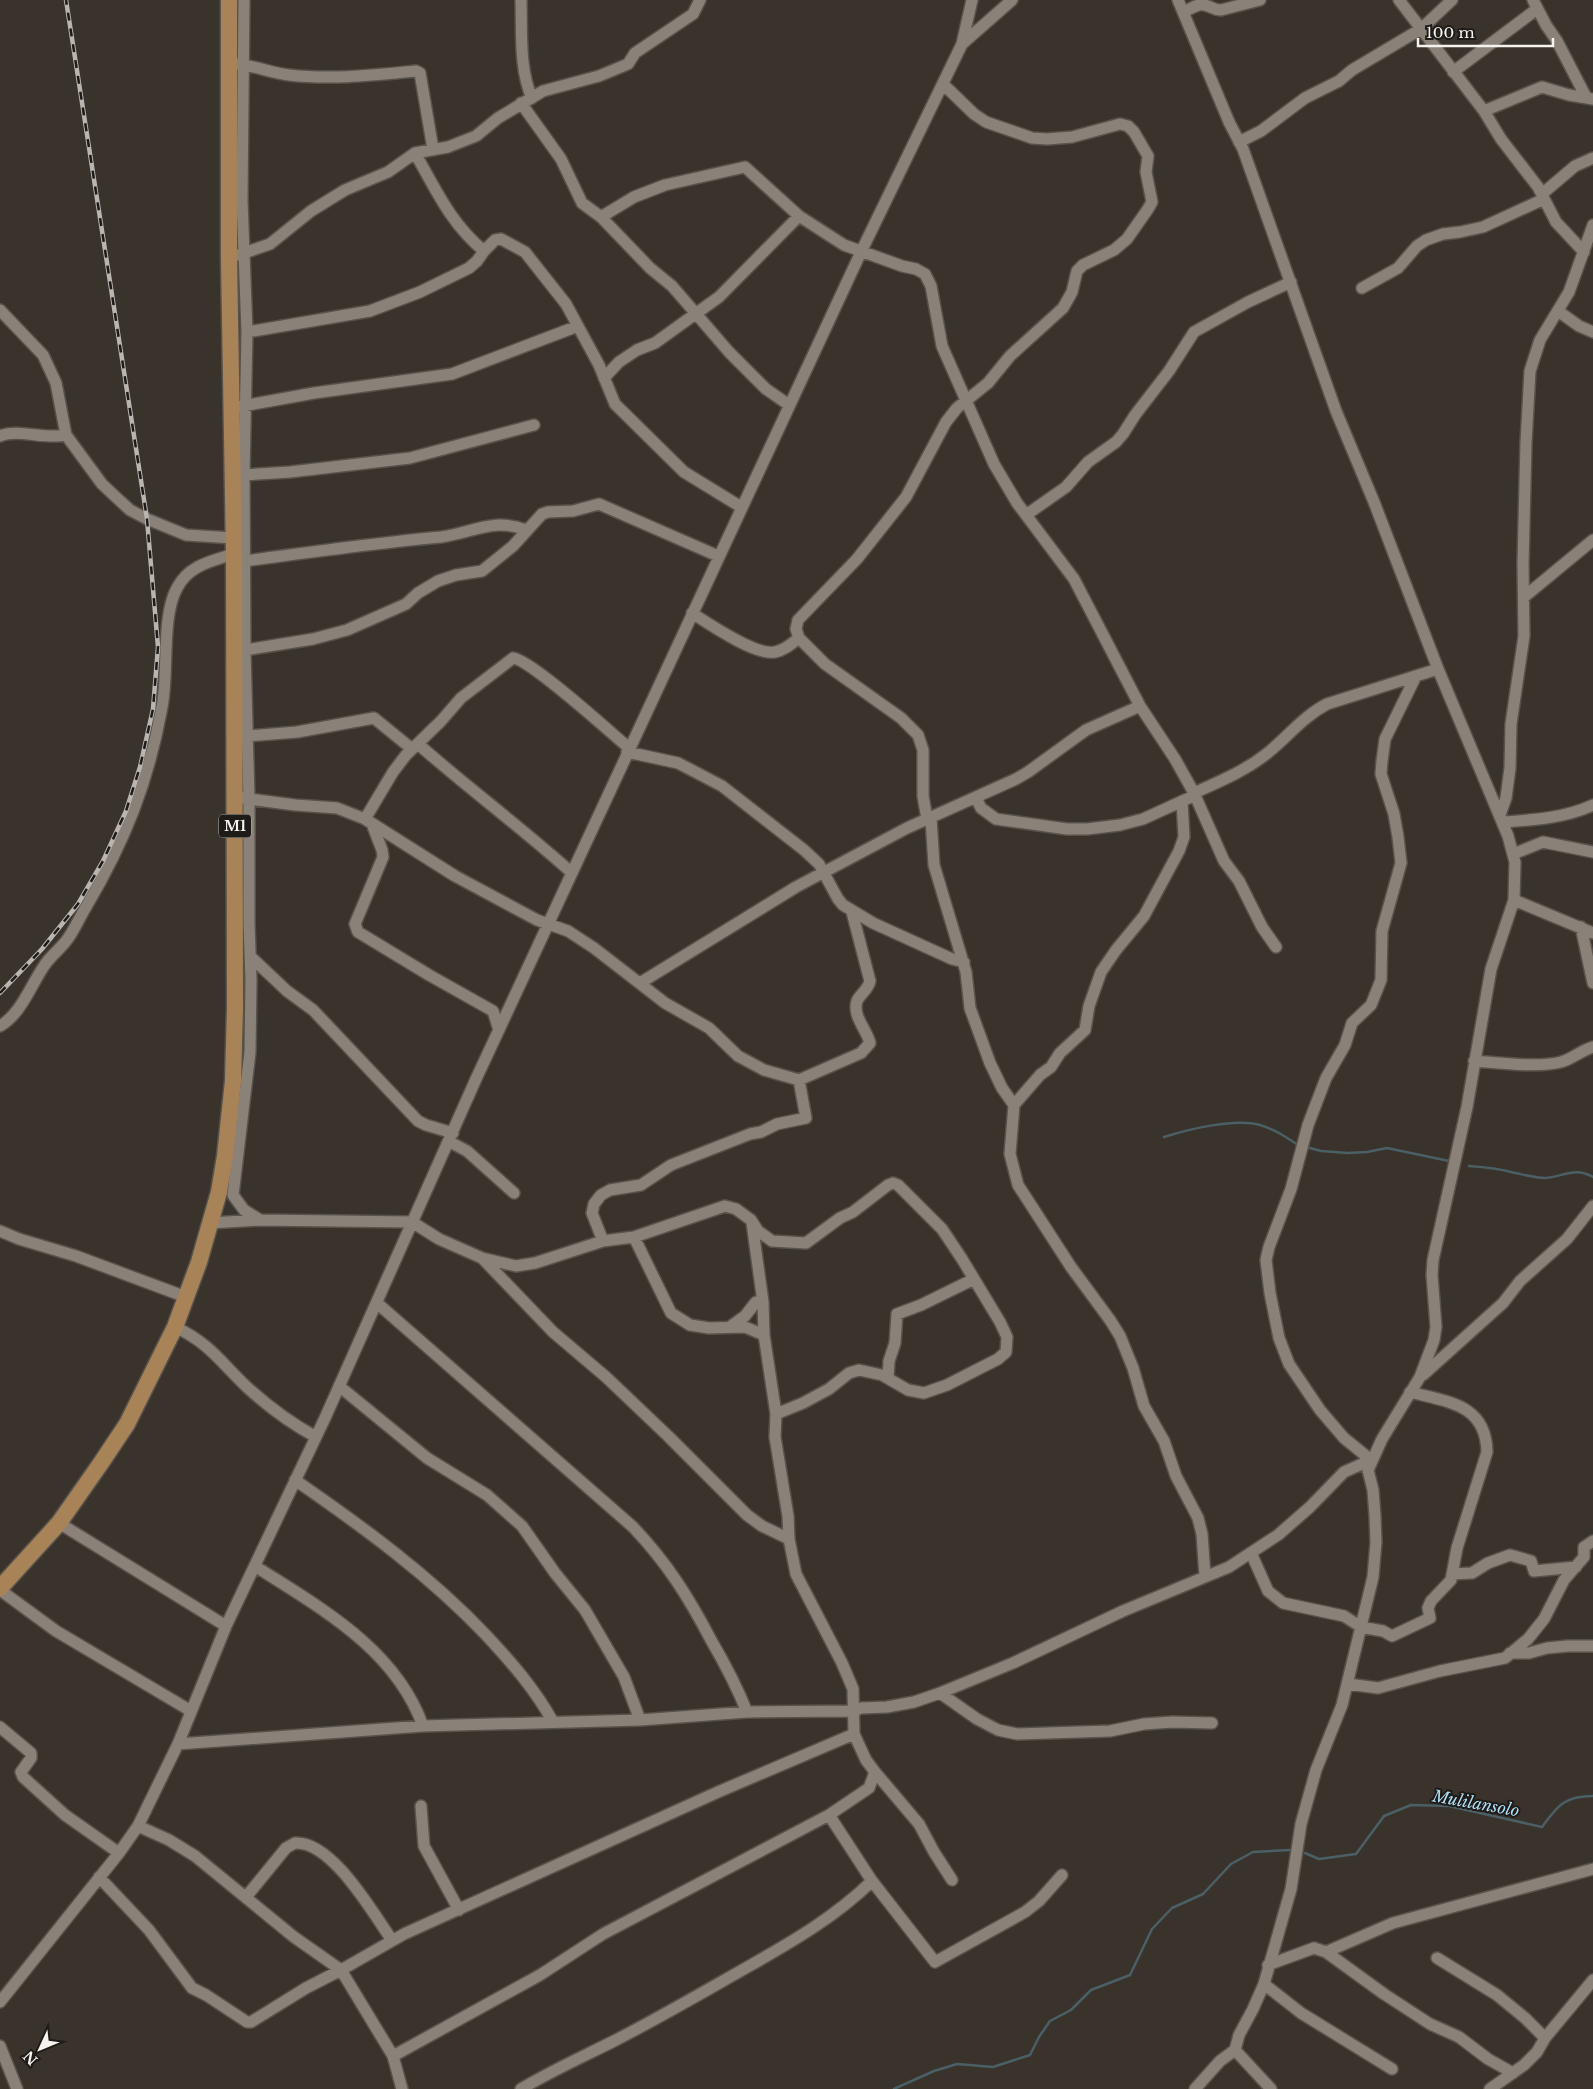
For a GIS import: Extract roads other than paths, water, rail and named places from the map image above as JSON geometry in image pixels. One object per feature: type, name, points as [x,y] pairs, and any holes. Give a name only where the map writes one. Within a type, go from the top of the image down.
[{"type":"main road","name":"M1","points":[[0,1589],[59,1522],[127,1424],[175,1327],[199,1262],[218,1192],[225,1156],[233,1081],[242,798],[237,551],[236,64],[229,0]]},
{"type":"street","points":[[244,0],[236,64],[289,75],[325,78],[352,78],[416,71],[420,73],[433,150]]},
{"type":"street","points":[[521,0],[524,69],[526,85],[532,98]]},
{"type":"street","points":[[260,1220],[244,1210],[233,1195],[250,1052],[251,957],[242,798],[247,736],[244,650],[237,551],[244,475],[238,407],[247,332],[236,256],[270,244],[311,210],[345,190],[388,172],[415,153],[448,146],[476,136],[498,118],[543,91],[599,76],[628,64],[635,53],[693,14],[700,0]]},
{"type":"street","points":[[2,1996],[119,1853],[138,1826],[178,1744],[226,1626],[316,1437],[499,1030],[628,750],[861,252],[962,44],[972,0]]},
{"type":"street","points":[[962,44],[1012,0]]},
{"type":"street","points":[[1178,0],[1229,122],[1240,142],[1336,411],[1378,511],[1438,669],[1501,819],[1513,854],[1515,881],[1514,900],[1491,969],[1467,1108],[1433,1260],[1432,1275],[1436,1326],[1434,1340],[1420,1377],[1368,1470],[1373,1490],[1376,1542],[1373,1577],[1348,1684],[1342,1705],[1316,1770],[1306,1805],[1301,1824],[1291,1889],[1264,1984],[1253,2010],[1239,2035],[1235,2050],[1220,2061],[1195,2089]]},
{"type":"street","points":[[1183,12],[1204,4],[1214,10],[1221,10],[1260,0]]},
{"type":"street","points":[[1398,0],[1484,111],[1501,139],[1524,167],[1561,229],[1584,252]]},
{"type":"street","points":[[1240,142],[1261,131],[1305,98],[1339,81],[1352,70],[1421,29],[1452,0]]},
{"type":"street","points":[[1453,72],[1535,5],[1589,98]]},
{"type":"street","points":[[943,84],[974,114],[986,122],[1032,138],[1072,137],[1120,124],[1128,126],[1140,141],[1149,160],[1146,172],[1152,202],[1127,239],[1114,250],[1083,264],[1077,271],[1072,292],[1063,308],[1010,356],[998,374],[966,400],[946,422],[906,497],[857,559],[798,620],[796,629],[799,638],[825,664],[902,718],[918,735],[924,750],[923,796],[929,818],[934,865],[964,962],[970,1008],[990,1063],[1002,1088],[1014,1105]]},
{"type":"street","points":[[1484,111],[1542,87],[1559,93],[1589,98]]},
{"type":"street","points":[[521,103],[561,159],[582,203],[601,216],[650,268],[672,286],[729,352],[766,389],[789,405]]},
{"type":"street","points":[[415,153],[454,222],[469,239],[484,251]]},
{"type":"street","points":[[1362,288],[1398,268],[1417,246],[1426,240],[1443,234],[1484,227],[1543,197],[1575,166],[1593,158]]},
{"type":"street","points":[[601,216],[634,196],[665,185],[745,167],[751,170],[799,216],[837,241],[861,252],[916,269],[925,274],[931,286],[942,346],[994,464],[1026,515],[1074,579],[1140,706],[1175,759],[1194,794],[1224,861],[1239,881],[1262,927],[1276,947]]},
{"type":"street","points":[[604,378],[620,362],[637,350],[655,342],[719,297],[799,216]]},
{"type":"street","points":[[1501,819],[1510,768],[1510,724],[1524,636],[1523,564],[1530,371],[1540,340],[1569,292],[1593,225]]},
{"type":"street","points":[[247,332],[370,311],[420,292],[469,268],[495,240],[501,239],[524,252],[566,304],[604,378],[615,404],[684,472],[741,507]]},
{"type":"street","points":[[1026,515],[1066,487],[1088,462],[1119,438],[1169,371],[1194,332],[1248,302],[1291,282]]},
{"type":"street","points":[[0,310],[43,354],[56,382],[66,435],[102,484],[130,510],[186,535],[237,551]]},
{"type":"street","points":[[1558,312],[1579,326],[1593,332]]},
{"type":"street","points":[[238,407],[314,392],[452,374],[578,326]]},
{"type":"street","points":[[244,475],[290,472],[410,458],[534,426]]},
{"type":"street","points":[[0,436],[14,433],[48,438],[66,435]]},
{"type":"street","points":[[244,650],[313,639],[347,630],[406,604],[418,593],[438,581],[456,575],[482,571],[513,546],[542,514],[548,512],[573,512],[599,504],[718,556]]},
{"type":"street","points":[[0,1026],[11,1018],[46,963],[61,948],[70,935],[108,870],[130,823],[152,752],[162,705],[167,666],[168,617],[172,598],[178,585],[195,568],[237,551],[443,536],[502,524],[526,530]]},
{"type":"street","points":[[1524,596],[1593,540]]},
{"type":"street","points":[[692,613],[737,640],[767,652],[786,648],[799,638]]},
{"type":"street","points":[[499,1030],[493,1011],[429,976],[358,932],[355,924],[382,857],[369,821],[393,772],[461,698],[513,658],[521,660],[553,683],[628,750],[678,763],[722,786],[804,850],[819,864],[838,899],[852,912],[952,959],[964,962]]},
{"type":"street","points":[[976,798],[981,808],[996,819],[1067,829],[1120,826],[1143,820],[1239,773],[1265,756],[1316,710],[1351,695],[1438,669]]},
{"type":"street","points":[[1372,1460],[1344,1438],[1320,1410],[1289,1364],[1279,1338],[1266,1260],[1290,1189],[1308,1125],[1326,1078],[1345,1045],[1352,1023],[1371,1005],[1381,980],[1382,930],[1401,863],[1394,814],[1381,774],[1382,761],[1385,739],[1416,676]]},
{"type":"street","points":[[640,983],[823,872],[929,818],[976,798],[1028,772],[1086,730],[1140,706]]},
{"type":"street","points":[[247,736],[297,732],[374,718],[415,746],[475,792],[540,844],[572,873]]},
{"type":"street","points":[[242,798],[337,808],[369,821],[456,876],[538,920],[568,931],[594,948],[665,1003],[709,1028],[738,1056],[764,1070],[799,1080],[860,1053],[870,1043],[859,1021],[857,1008],[857,1001],[870,981],[852,912]]},
{"type":"street","points":[[1182,801],[1184,837],[1179,851],[1144,916],[1116,950],[1101,972],[1089,1006],[1085,1030],[1060,1053],[1051,1067],[1040,1074],[1014,1105],[1010,1154],[1018,1185],[1071,1267],[1120,1336],[1133,1368],[1144,1406],[1164,1441],[1176,1476],[1198,1518],[1202,1534],[1205,1576]]},
{"type":"street","points":[[1501,819],[1560,816],[1579,812],[1593,805]]},
{"type":"street","points":[[1513,854],[1543,842],[1551,842],[1593,852]]},
{"type":"street","points":[[1514,900],[1593,933]]},
{"type":"street","points":[[1581,927],[1593,983]]},
{"type":"street","points":[[251,957],[288,991],[313,1010],[418,1121],[452,1137],[514,1193]]},
{"type":"street","points":[[1474,1061],[1510,1064],[1562,1062],[1579,1051],[1593,1047]]},
{"type":"street","points":[[603,1241],[592,1213],[594,1204],[601,1195],[610,1190],[640,1185],[671,1165],[750,1134],[761,1132],[777,1124],[806,1118],[799,1080]]},
{"type":"street","points":[[210,1223],[260,1220],[412,1222],[439,1239],[482,1258],[509,1265],[524,1265],[545,1261],[603,1241],[634,1237],[725,1206],[736,1209],[751,1220],[758,1231],[772,1241],[806,1243],[893,1183],[907,1193],[942,1229],[1000,1322],[1007,1337],[1006,1352],[998,1360],[947,1385],[924,1393],[908,1390],[882,1375],[859,1370],[849,1373],[829,1389],[803,1403],[776,1414]]},
{"type":"street","points":[[1420,1377],[1503,1303],[1520,1281],[1567,1239],[1593,1206]]},
{"type":"street","points":[[751,1220],[763,1302],[764,1335],[776,1414],[774,1437],[796,1574],[842,1663],[853,1689],[854,1734],[866,1760],[919,1824],[952,1880]]},
{"type":"street","points":[[0,1231],[19,1239],[76,1256],[186,1297]]},
{"type":"street","points":[[634,1237],[671,1313],[690,1325],[709,1328],[745,1328],[764,1335]]},
{"type":"street","points":[[482,1258],[553,1332],[606,1377],[747,1515],[762,1526],[789,1539]]},
{"type":"street","points":[[888,1378],[889,1361],[896,1343],[897,1314],[921,1305],[974,1279]]},
{"type":"street","points":[[730,1327],[745,1316],[756,1302],[763,1302]]},
{"type":"street","points":[[377,1303],[633,1527],[651,1546],[689,1598],[738,1688],[747,1712]]},
{"type":"street","points":[[175,1327],[202,1341],[260,1398],[316,1437]]},
{"type":"street","points":[[338,1386],[414,1448],[487,1496],[522,1526],[555,1573],[585,1610],[624,1678],[640,1720]]},
{"type":"street","points":[[1252,1554],[1263,1583],[1275,1598],[1291,1606],[1344,1616],[1361,1627],[1383,1631],[1392,1636],[1430,1618],[1428,1608],[1431,1601],[1450,1580],[1457,1548],[1487,1452],[1485,1433],[1478,1419],[1466,1409],[1447,1401],[1410,1392]]},
{"type":"street","points":[[178,1744],[423,1726],[640,1720],[747,1712],[854,1711],[861,1708],[887,1707],[914,1702],[1013,1664],[1228,1567],[1252,1554],[1278,1536],[1344,1472],[1372,1460]]},
{"type":"street","points":[[295,1480],[369,1531],[467,1615],[524,1678],[553,1722]]},
{"type":"street","points":[[59,1522],[226,1626]]},
{"type":"street","points":[[1348,1684],[1378,1688],[1440,1671],[1505,1658],[1528,1638],[1544,1619],[1564,1580],[1584,1557],[1584,1547],[1593,1541]]},
{"type":"street","points":[[1452,1574],[1472,1573],[1488,1563],[1510,1555],[1531,1562],[1534,1571],[1576,1567]]},
{"type":"street","points":[[255,1566],[307,1599],[372,1648],[396,1676],[413,1704],[423,1726]]},
{"type":"street","points":[[0,1589],[56,1631],[191,1711]]},
{"type":"street","points":[[1510,1653],[1529,1653],[1548,1648],[1568,1646],[1593,1646]]},
{"type":"street","points":[[940,1693],[977,1719],[998,1730],[1017,1734],[1110,1731],[1144,1724],[1172,1722],[1212,1723]]},
{"type":"street","points":[[0,1727],[31,1753],[31,1758],[21,1772],[23,1777],[65,1815],[119,1853]]},
{"type":"street","points":[[99,1877],[150,1930],[187,1983],[247,2022],[254,2020],[293,1995],[392,1940],[710,1796],[854,1734]]},
{"type":"street","points":[[393,2056],[540,1975],[604,1934],[829,1815],[869,1788],[875,1772]]},
{"type":"street","points":[[421,1806],[424,1846],[459,1910]]},
{"type":"street","points":[[829,1815],[872,1881],[935,1962],[1025,1912],[1039,1901],[1062,1875]]},
{"type":"street","points":[[138,1826],[169,1840],[195,1856],[294,1937],[340,1970],[393,2056],[402,2089]]},
{"type":"street","points":[[246,1897],[286,1848],[295,1843],[309,1845],[328,1856],[355,1888],[392,1940]]},
{"type":"street","points":[[1326,1952],[1393,1923],[1593,1869]]},
{"type":"street","points":[[521,2089],[546,2074],[682,2004],[817,1927],[850,1902],[872,1881]]},
{"type":"street","points":[[1268,1965],[1314,1948],[1326,1952],[1384,1994],[1430,2024],[1459,2037],[1488,2059],[1513,2073]]},
{"type":"street","points":[[1437,1958],[1497,1995],[1525,2018],[1545,2038]]},
{"type":"street","points":[[1490,2089],[1513,2073],[1537,2052],[1545,2038],[1593,1980]]},
{"type":"street","points":[[1264,1984],[1301,2013],[1392,2069]]},
{"type":"street","points":[[0,2046],[17,2089]]},
{"type":"street","points":[[1235,2050],[1271,2089]]},
{"type":"waterway","points":[[1164,1137],[1212,1125],[1250,1123],[1270,1129],[1298,1145]]},
{"type":"waterway","points":[[1306,1147],[1321,1151],[1348,1153],[1387,1148],[1449,1161]]},
{"type":"waterway","points":[[1469,1166],[1541,1178],[1575,1172],[1593,1177]]},
{"type":"waterway","name":"Mulilansolo","points":[[1305,1853],[1319,1859],[1356,1854],[1384,1816],[1411,1805],[1449,1806],[1542,1827],[1563,1803],[1583,1796],[1593,1796]]},
{"type":"waterway","name":"Mulilansolo","points":[[894,2089],[934,2071],[957,2064],[993,2067],[1030,2055],[1050,2021],[1071,2010],[1091,1990],[1130,1975],[1152,1929],[1172,1908],[1203,1894],[1231,1864],[1253,1852],[1290,1850]]},
{"type":"railway","points":[[0,993],[42,949],[78,904],[103,861],[126,811],[140,767],[153,709],[158,647],[147,519],[66,0]]}]
